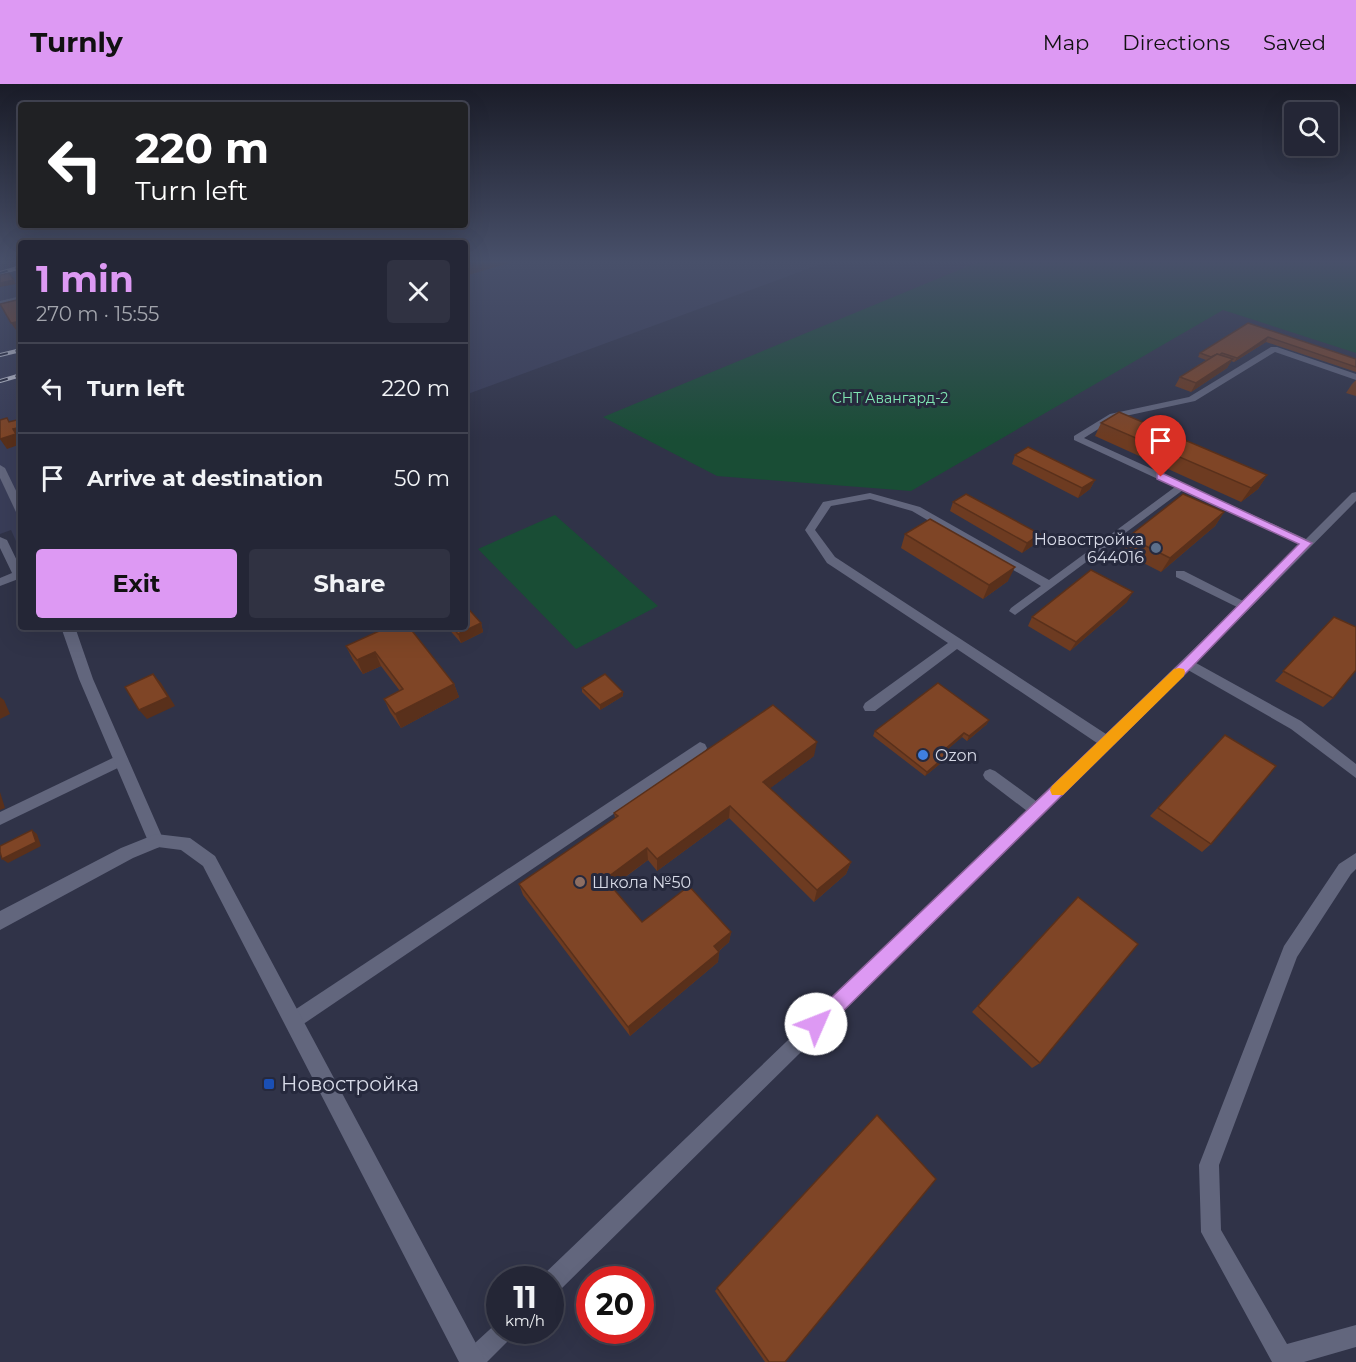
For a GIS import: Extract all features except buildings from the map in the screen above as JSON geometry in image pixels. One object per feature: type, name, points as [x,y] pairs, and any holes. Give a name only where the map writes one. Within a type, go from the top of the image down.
[{"type":"street","points":[[69,630],[86,679],[156,841]]},
{"type":"street","points":[[0,921],[127,853],[156,841],[184,843],[209,861],[472,1362]]},
{"type":"lane","points":[[1306,543],[1077,438],[1113,416],[1192,399],[1240,368],[1250,366],[1274,350],[1356,377]]},
{"type":"lane","points":[[0,468],[18,506]]},
{"type":"lane","points":[[1015,611],[1182,486]]},
{"type":"lane","points":[[564,1270],[1187,664],[1356,495]]},
{"type":"lane","points":[[1050,585],[916,509],[870,496],[827,504],[810,530],[831,560],[1107,742]]},
{"type":"lane","points":[[0,541],[2,540],[18,573]]},
{"type":"lane","points":[[1180,574],[1244,606]]},
{"type":"lane","points":[[0,582],[18,575]]},
{"type":"lane","points":[[870,707],[957,643]]},
{"type":"lane","points":[[1187,664],[1296,725],[1356,772]]},
{"type":"lane","points":[[293,1021],[700,748]]},
{"type":"lane","points":[[0,819],[121,760]]},
{"type":"lane","points":[[990,775],[1037,810]]},
{"type":"lane","points":[[1352,869],[1290,952],[1209,1165],[1211,1232],[1284,1360],[1356,1336]]},
{"type":"lane","points":[[472,1362],[489,1344]]},
{"type":"shaded area","points":[[0,320],[18,320],[18,545],[11,530],[0,534]]},
{"type":"shaded area","points":[[468,320],[670,320],[468,394]]},
{"type":"green space","name":"СНТ Авангард-2","points":[[839,320],[1206,320],[911,491],[717,476],[603,417]]},
{"type":"green space","name":"СНТ Авангард-2","points":[[1253,320],[1356,320],[1356,353]]},
{"type":"green space","points":[[555,515],[658,606],[576,649],[478,549]]},
{"type":"railway","points":[[0,355],[18,351]]},
{"type":"railway","points":[[0,381],[18,376]]},
{"type":"slow traffic","points":[[1058,790],[1179,672]]},
{"type":"place","name":"Новостройка 644016","points":[[1156,548]]},
{"type":"place","name":"Ozon","points":[[923,755]]},
{"type":"place","name":"Школа №50","points":[[580,882]]},
{"type":"place","name":"Новостройка","points":[[269,1084]]},
{"type":"route","points":[[816,1024],[1187,664],[1306,543],[1161,477]]}]
